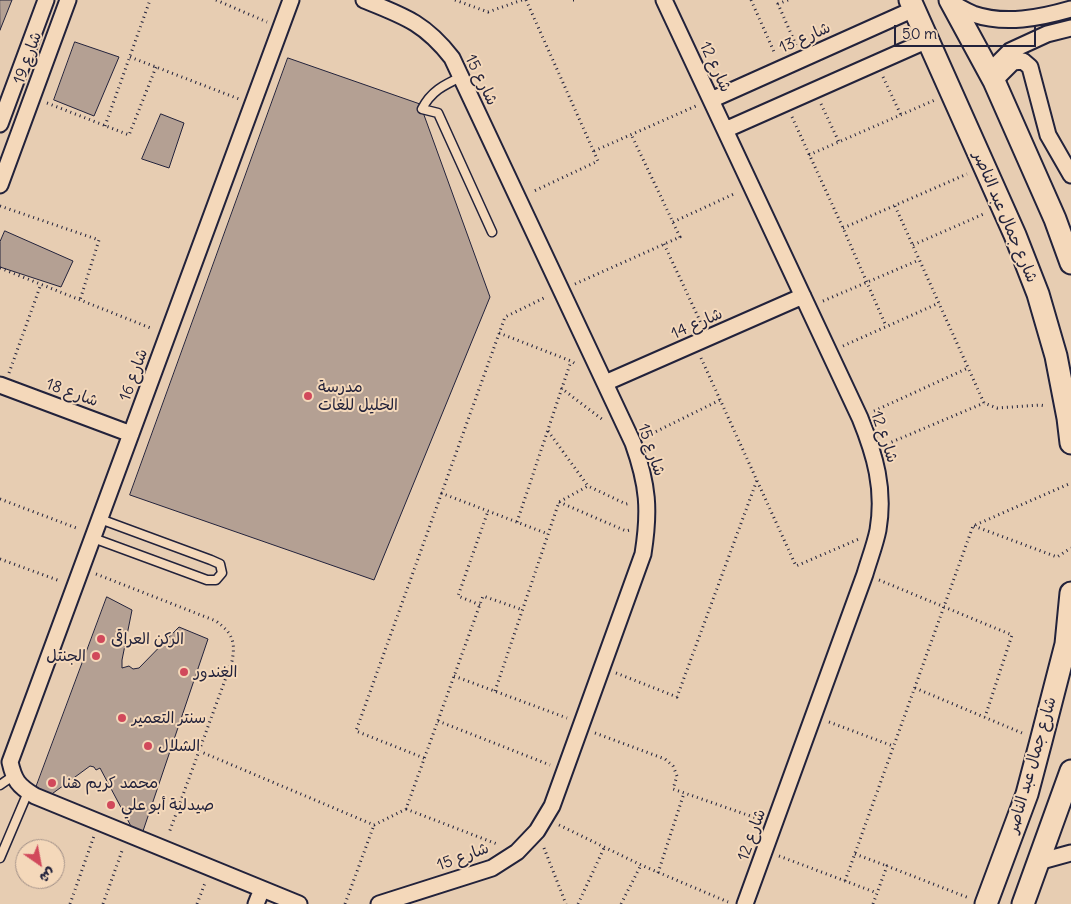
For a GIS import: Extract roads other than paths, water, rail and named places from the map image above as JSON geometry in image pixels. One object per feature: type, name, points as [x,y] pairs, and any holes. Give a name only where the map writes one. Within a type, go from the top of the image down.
[{"type":"main road","points":[[951,2],[991,77],[1055,219],[1071,262]]},
{"type":"main road","name":"شارع جمال عبد الناصر","points":[[912,4],[1038,294],[1056,356],[1071,442]]},
{"type":"main road","name":"شارع جمال عبد الناصر","points":[[980,902],[1026,794],[1066,644],[1071,593]]},
{"type":"main road","name":"شارع جمال عبد الناصر","points":[[1023,904],[1070,779]]},
{"type":"street","name":"شارع 19","points":[[0,124],[46,0]]},
{"type":"street","name":"شارع 19","points":[[0,185],[68,0]]},
{"type":"street","name":"شارع 16","points":[[12,769],[75,586],[291,0]]},
{"type":"street","name":"شارع 15","points":[[364,0],[406,17],[424,28],[448,53],[633,443],[643,470],[648,498],[648,526],[643,554],[552,806],[537,831],[517,852],[492,868],[379,904]]},
{"type":"street","name":"شارع 12","points":[[664,0],[860,418],[873,450],[878,470],[880,504],[878,530],[865,574],[745,904]]},
{"type":"street","points":[[951,2],[973,14],[994,19],[1019,20],[1046,16],[1071,9]]},
{"type":"street","name":"شارع 13","points":[[711,100],[802,59],[912,4]]},
{"type":"street","points":[[1046,16],[1047,34]]},
{"type":"street","points":[[991,77],[1010,51],[1047,34],[1071,28]]},
{"type":"street","points":[[725,130],[928,40]]},
{"type":"street","points":[[991,77],[1013,62],[1023,61],[1030,67],[1048,135],[1071,175]]},
{"type":"street","name":"شارع 14","points":[[605,383],[701,341],[805,302]]},
{"type":"street","name":"شارع 18","points":[[2,386],[131,434]]},
{"type":"street","points":[[12,769],[22,788],[28,792],[299,904]]},
{"type":"street","points":[[1038,862],[1071,853]]},
{"type":"street","points":[[256,904],[262,889]]},
{"type":"lane","points":[[461,77],[432,93],[422,109],[438,113],[492,232]]},
{"type":"lane","points":[[94,536],[207,580],[216,580],[222,573],[220,564],[212,560],[100,519]]},
{"type":"lane","points":[[0,785],[12,769]]},
{"type":"lane","points":[[0,858],[28,792]]},
{"type":"place","name":"مدرسة الخليل للغات","points":[[308,396]]},
{"type":"place","name":"الركن العراقى","points":[[101,639]]},
{"type":"place","name":"الجنتل","points":[[96,656]]},
{"type":"place","name":"الغندور","points":[[184,672]]},
{"type":"place","name":"سنتر التعمير","points":[[122,718]]},
{"type":"place","name":"الشلال","points":[[148,746]]},
{"type":"place","name":"محمد كريم هنا","points":[[52,783]]},
{"type":"place","name":"صيدلية أبو علي","points":[[111,805]]}]
